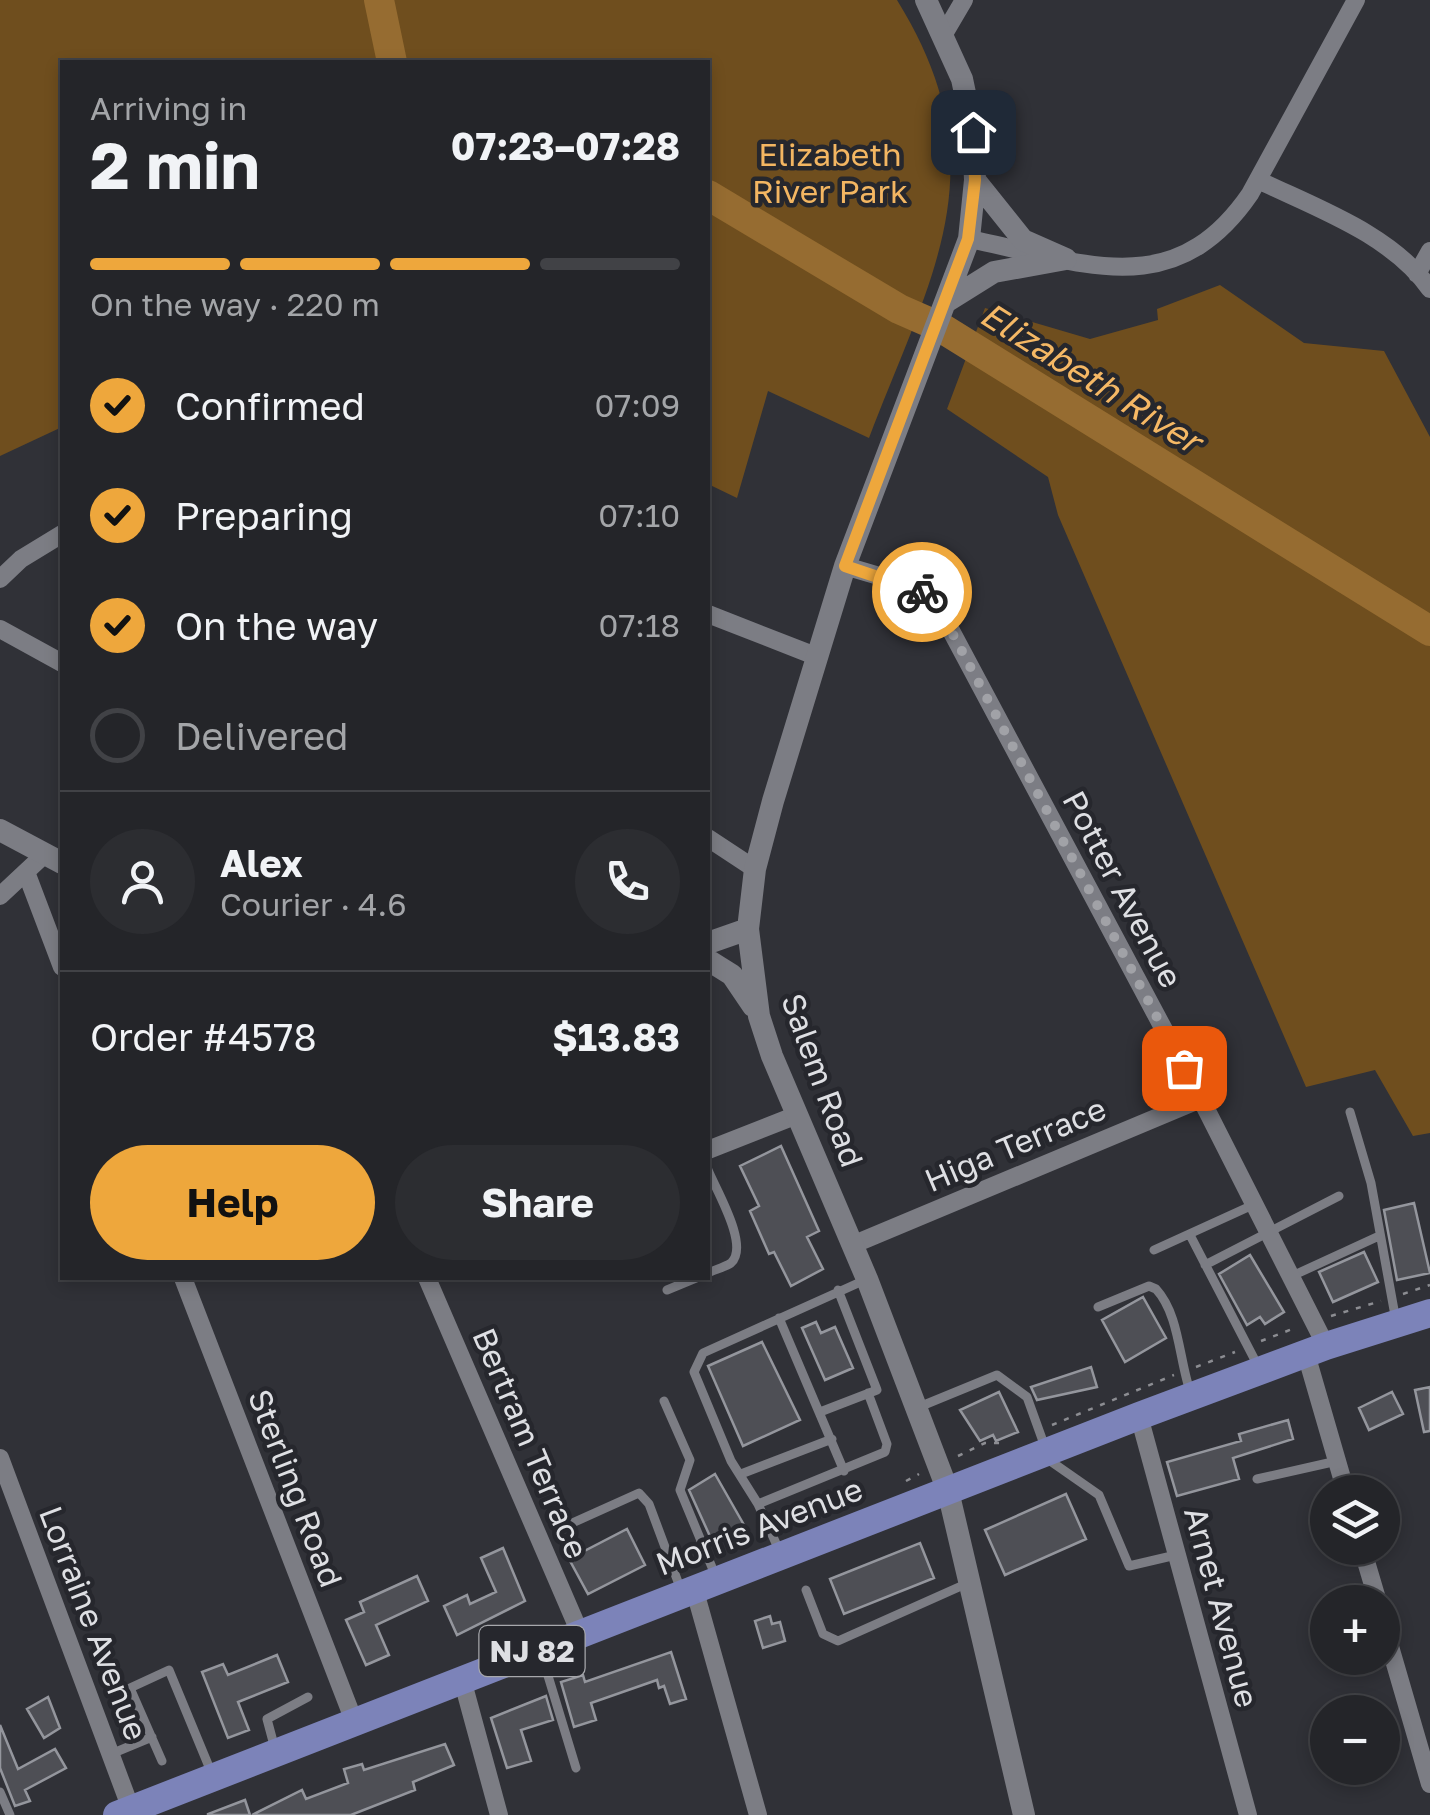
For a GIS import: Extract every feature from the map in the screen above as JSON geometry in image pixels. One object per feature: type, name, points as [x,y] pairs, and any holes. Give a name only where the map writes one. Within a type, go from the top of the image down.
[{"type":"main road","name":"Morris Avenue","points":[[139,1810],[213,1776],[781,1555],[943,1478],[1139,1416],[1188,1384],[1254,1358],[1394,1310],[1430,1313]]},
{"type":"street","name":"Salem Road","points":[[926,0],[944,34],[966,96],[975,180],[968,239],[845,566],[755,869],[748,929],[759,1016],[868,1279],[943,1478],[1024,1815]]},
{"type":"street","points":[[944,34],[964,0]]},
{"type":"street","points":[[968,239],[1118,269],[1142,268],[1184,256],[1232,220],[1258,180],[1356,0]]},
{"type":"street","points":[[975,180],[1023,240],[1066,259]]},
{"type":"street","points":[[1258,180],[1353,226],[1424,281],[1430,250]]},
{"type":"street","points":[[946,302],[994,272],[1066,259]]},
{"type":"street","points":[[0,579],[60,535]]},
{"type":"street","name":"Potter Avenue","points":[[845,566],[913,586],[940,610],[1292,1276],[1315,1340],[1341,1475]]},
{"type":"street","points":[[710,615],[818,657]]},
{"type":"street","points":[[0,629],[60,661]]},
{"type":"street","points":[[0,830],[54,858]]},
{"type":"street","points":[[710,839],[755,869]]},
{"type":"street","points":[[0,896],[26,872],[54,858]]},
{"type":"street","points":[[26,872],[60,962]]},
{"type":"street","points":[[710,942],[748,929]]},
{"type":"street","points":[[710,961],[732,975],[759,1016]]},
{"type":"street","name":"Higa Terrace","points":[[852,1245],[1201,1099]]},
{"type":"street","points":[[710,1149],[798,1115]]},
{"type":"street","name":"Sterling Road","points":[[183,1280],[354,1721]]},
{"type":"street","name":"Bertram Terrace","points":[[428,1280],[580,1632]]},
{"type":"street","name":"Arnet Avenue","points":[[1139,1416],[1248,1815]]},
{"type":"street","name":"Lorraine Avenue","points":[[0,1458],[111,1754],[139,1810]]},
{"type":"street","points":[[698,1587],[758,1815]]},
{"type":"street","points":[[1398,1675],[1430,1784]]},
{"type":"street","points":[[462,1678],[499,1815]]},
{"type":"lane","points":[[1350,1112],[1371,1184],[1394,1310]]},
{"type":"lane","points":[[710,1175],[737,1238],[738,1251],[732,1262],[710,1272]]},
{"type":"lane","points":[[1205,1265],[1339,1196]]},
{"type":"lane","points":[[1154,1250],[1255,1204]]},
{"type":"lane","points":[[1190,1235],[1254,1358]]},
{"type":"lane","points":[[1292,1276],[1380,1236]]},
{"type":"lane","points":[[781,1555],[694,1372],[703,1353],[868,1279]]},
{"type":"lane","points":[[667,1290],[691,1280]]},
{"type":"lane","points":[[1098,1306],[1149,1286],[1156,1289],[1177,1334],[1188,1384]]},
{"type":"lane","points":[[758,1504],[844,1471],[885,1452],[888,1444],[838,1290]]},
{"type":"lane","points":[[779,1318],[844,1471]]},
{"type":"lane","points":[[916,1408],[997,1375],[1027,1398],[1042,1445],[1088,1485],[1106,1508],[1130,1566],[1177,1555]]},
{"type":"lane","points":[[820,1412],[872,1391]]},
{"type":"lane","points":[[664,1401],[690,1460],[680,1490],[698,1587]]},
{"type":"lane","points":[[741,1474],[832,1439]]},
{"type":"lane","points":[[1257,1479],[1337,1461]]},
{"type":"lane","points":[[570,1524],[640,1493],[698,1587]]},
{"type":"lane","points":[[806,1590],[823,1634],[838,1640],[970,1582]]},
{"type":"lane","points":[[540,1648],[576,1768]]},
{"type":"lane","points":[[162,1761],[130,1688],[169,1670],[213,1776]]},
{"type":"lane","points":[[276,1752],[267,1719],[308,1697]]},
{"type":"lane","points":[[111,1754],[152,1737]]},
{"type":"lane","points":[[0,1792],[10,1815]]},
{"type":"path","points":[[906,1481],[943,1478],[984,1443],[1042,1445],[1254,1358],[1394,1310],[1430,1285]]},
{"type":"green space","name":"Elizabeth River Park","points":[[0,0],[897,0],[928,60],[945,116],[950,169],[946,220],[915,324],[869,438],[768,391],[737,498],[710,485],[710,60],[60,60],[60,428],[0,456]]},
{"type":"green space","points":[[1220,285],[1304,343],[1384,351],[1430,437],[1430,1133],[1413,1136],[1375,1070],[1306,1087],[1058,515],[1048,477],[947,409],[985,308],[1090,339],[1158,320],[1157,309]]},
{"type":"building","points":[[781,1146],[819,1231],[807,1237],[823,1269],[791,1286],[774,1252],[769,1254],[750,1211],[759,1206],[740,1166]]},
{"type":"building","points":[[1414,1203],[1430,1273],[1397,1280],[1384,1210]]},
{"type":"building","points":[[1364,1252],[1378,1282],[1333,1302],[1319,1272]]},
{"type":"building","points":[[1250,1255],[1284,1312],[1265,1324],[1260,1317],[1247,1325],[1219,1274]]},
{"type":"building","points":[[1143,1297],[1166,1338],[1125,1362],[1102,1320]]},
{"type":"building","points":[[816,1322],[821,1333],[835,1327],[853,1368],[825,1380],[802,1328]]},
{"type":"building","points":[[762,1342],[800,1420],[743,1446],[708,1366]]},
{"type":"building","points":[[1091,1367],[1097,1387],[1037,1400],[1031,1387]]},
{"type":"building","points":[[1430,1387],[1430,1431],[1424,1432],[1415,1390]]},
{"type":"building","points":[[999,1392],[1018,1432],[996,1441],[993,1435],[980,1441],[960,1410]]},
{"type":"building","points":[[1392,1392],[1403,1414],[1369,1430],[1359,1408]]},
{"type":"building","points":[[1288,1420],[1293,1439],[1233,1458],[1239,1479],[1177,1496],[1167,1462],[1241,1441],[1239,1434]]},
{"type":"building","points":[[715,1474],[744,1525],[713,1543],[689,1490]]},
{"type":"building","points":[[1066,1494],[1086,1539],[1005,1575],[985,1530]]},
{"type":"building","points":[[627,1529],[645,1565],[588,1594],[569,1559]]},
{"type":"building","points":[[920,1543],[934,1578],[844,1614],[830,1579]]},
{"type":"building","points":[[503,1548],[525,1601],[457,1635],[444,1606],[467,1595],[470,1604],[496,1592],[481,1558]]},
{"type":"building","points":[[417,1576],[428,1601],[376,1625],[389,1655],[366,1665],[346,1620],[364,1612],[360,1602]]},
{"type":"building","points":[[770,1616],[772,1624],[780,1622],[785,1641],[763,1648],[755,1621]]},
{"type":"building","points":[[671,1652],[686,1699],[670,1704],[664,1686],[659,1688],[657,1680],[591,1703],[596,1720],[574,1727],[561,1682],[583,1675],[585,1682]]},
{"type":"building","points":[[277,1655],[288,1682],[238,1702],[249,1730],[228,1738],[202,1672],[223,1664],[228,1675]]},
{"type":"building","points":[[546,1696],[553,1720],[521,1730],[531,1761],[507,1768],[491,1718]]},
{"type":"building","points":[[48,1697],[60,1728],[44,1738],[27,1709]]},
{"type":"building","points":[[0,1725],[18,1769],[55,1749],[66,1768],[25,1790],[30,1801],[15,1806],[0,1768]]},
{"type":"building","points":[[445,1744],[454,1765],[413,1782],[415,1790],[351,1815],[252,1815],[302,1790],[306,1799],[348,1783],[344,1769],[362,1764],[364,1770]]},
{"type":"building","points":[[245,1800],[250,1815],[208,1815],[208,1814]]},
{"type":"waterway","name":"Elizabeth River","points":[[379,0],[392,60]]},
{"type":"waterway","name":"Elizabeth River","points":[[710,196],[899,309],[940,327],[1430,631]]},
{"type":"way so far","points":[[922,592],[940,610],[1184,1068]]},
{"type":"route","points":[[922,592],[845,566],[968,239],[975,180],[973,132]]}]
